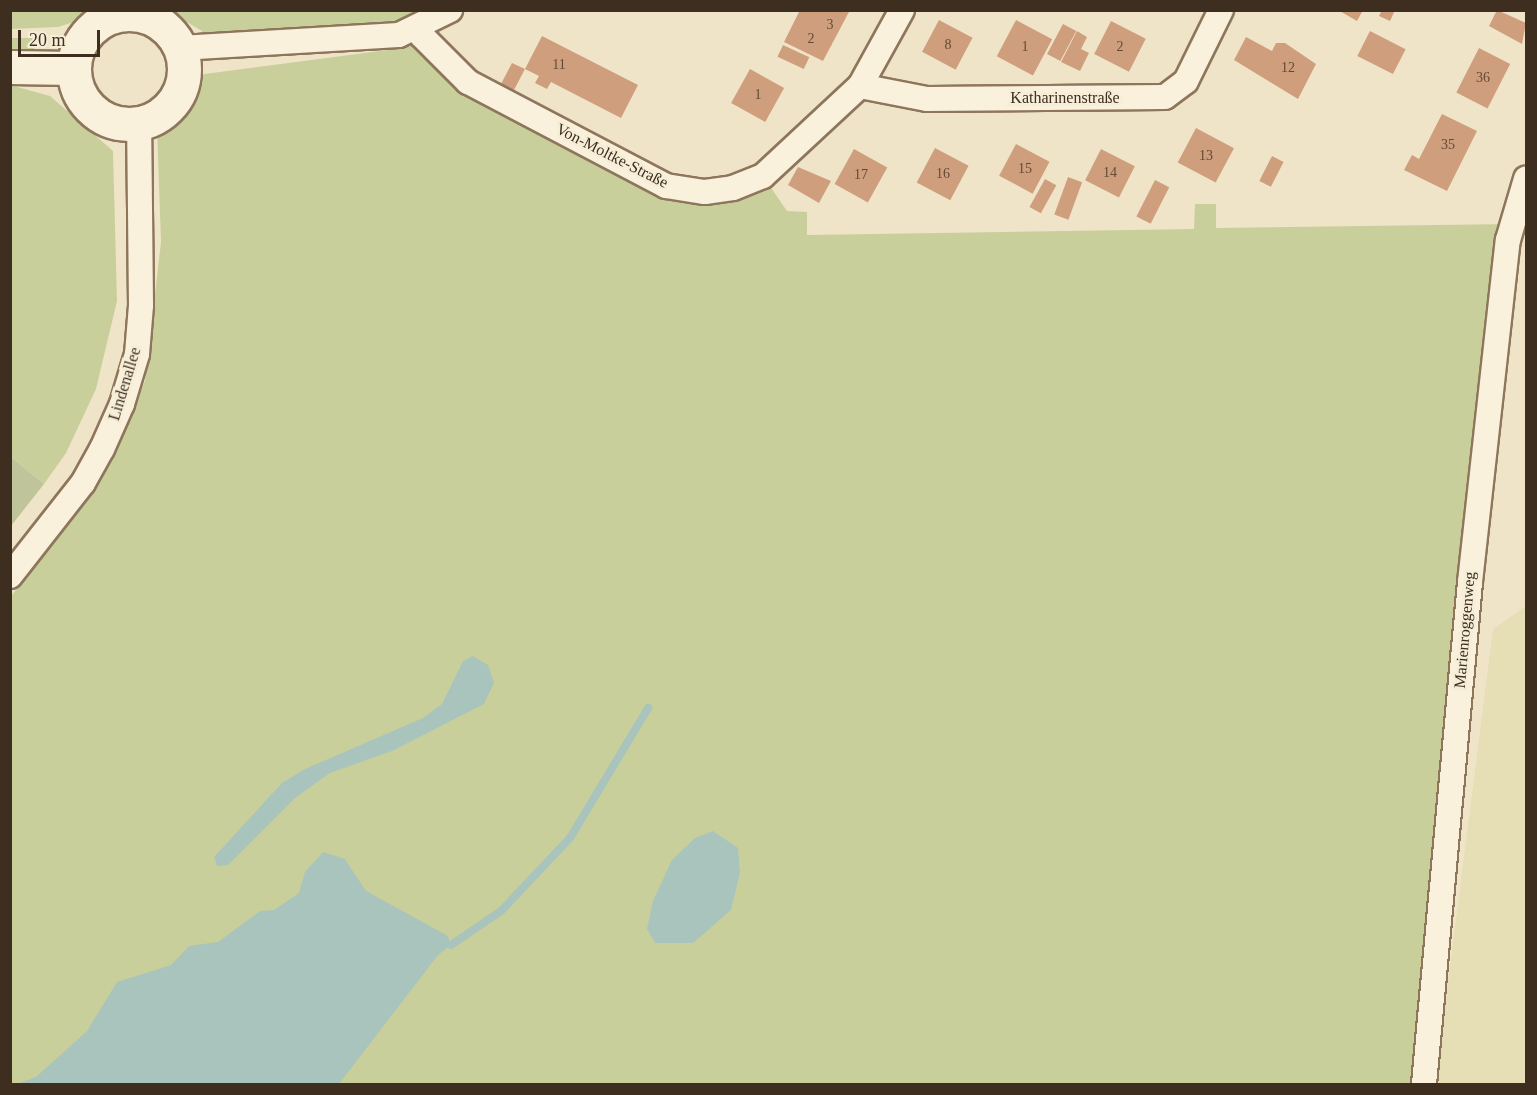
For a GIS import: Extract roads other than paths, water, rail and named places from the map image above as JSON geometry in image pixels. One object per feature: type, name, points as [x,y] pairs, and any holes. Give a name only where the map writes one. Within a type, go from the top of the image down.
[{"type":"street","points":[[180,48],[399,35],[450,10]]},
{"type":"street","name":"Von-Moltke-Straße","points":[[421,26],[422,36],[468,82],[666,186],[705,192],[733,188],[763,176],[860,86],[902,10]]},
{"type":"street","name":"Katharinenstraße","points":[[860,86],[927,99],[1165,97],[1186,81],[1221,10]]},
{"type":"street","points":[[136,12],[154,19],[170,31],[180,48],[184,75],[174,102],[158,116],[139,123],[106,120],[93,111],[78,92],[73,68],[79,42],[92,27],[109,17],[136,12]]},
{"type":"street","points":[[10,68],[73,68]]},
{"type":"street","name":"Lindenallee","points":[[10,576],[83,483],[102,449],[122,404],[137,354],[141,305],[139,123]]},
{"type":"street","name":"Marienroggenweg","points":[[1424,1084],[1483,464],[1508,240],[1527,178]]},
{"type":"water","points":[[473,656],[488,665],[494,683],[484,704],[392,751],[330,773],[295,798],[228,865],[217,866],[214,857],[282,783],[305,769],[423,718],[442,704],[463,661]]},
{"type":"water","points":[[713,831],[738,848],[740,873],[731,910],[693,943],[655,943],[647,929],[653,901],[672,860],[695,838]]},
{"type":"water","points":[[323,852],[345,859],[366,891],[448,936],[451,945],[438,955],[339,1084],[17,1084],[36,1077],[87,1031],[117,982],[171,965],[189,946],[218,942],[260,911],[274,910],[299,893],[305,872]]},
{"type":"waterway","points":[[451,945],[501,911],[570,838],[648,708]]}]
